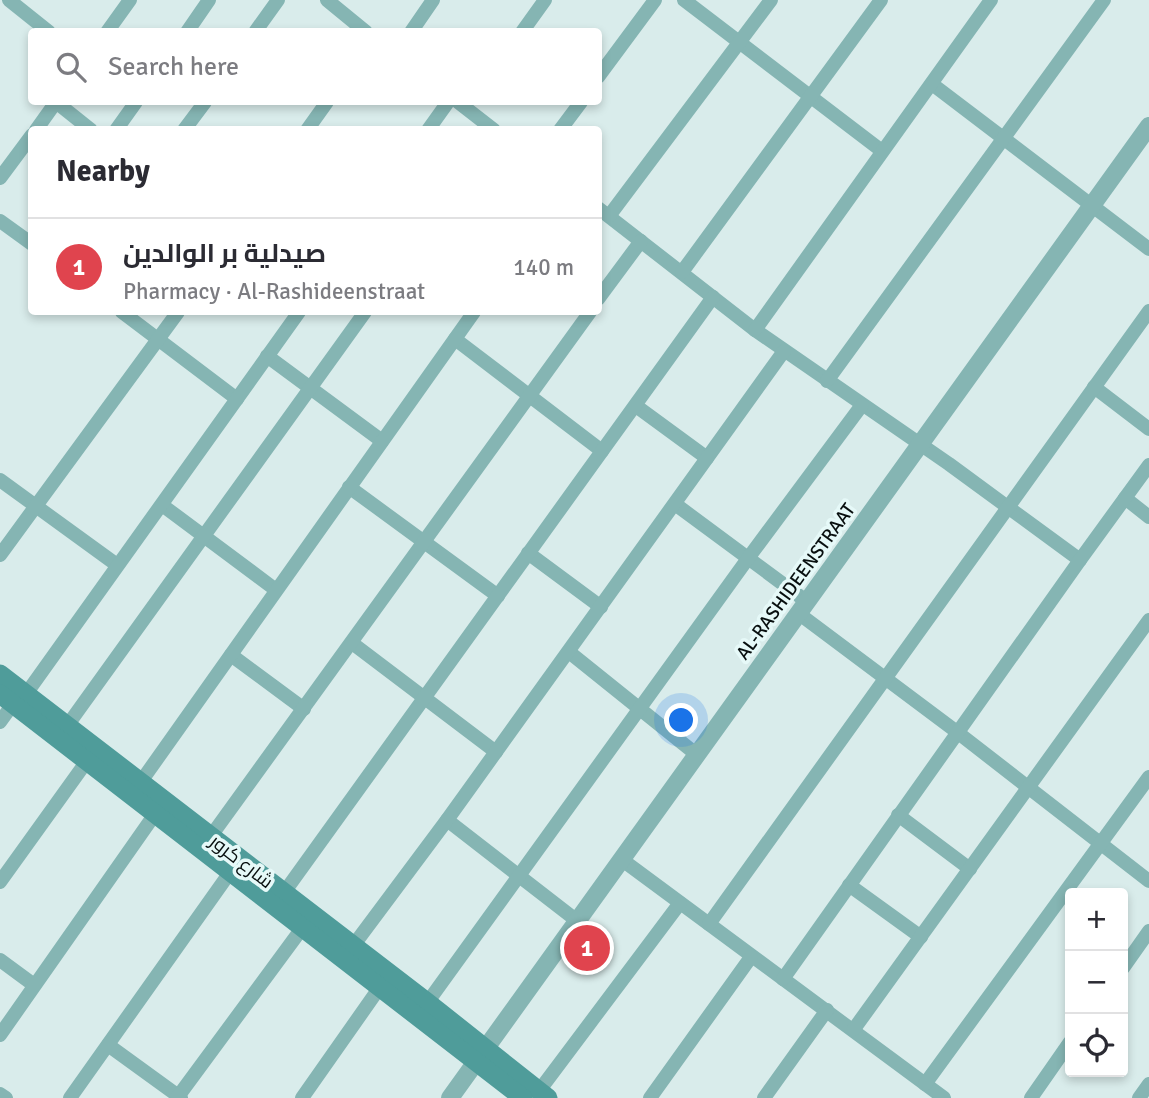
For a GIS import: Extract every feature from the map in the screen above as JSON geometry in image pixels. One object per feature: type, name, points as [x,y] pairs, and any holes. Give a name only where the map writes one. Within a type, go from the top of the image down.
[{"type":"main road","name":"شارع كرور","points":[[0,674],[13,697],[87,761],[380,987],[422,1010]]},
{"type":"main road","name":"شارع كرور","points":[[13,697],[67,726],[353,946],[422,1010],[537,1096]]},
{"type":"street","points":[[0,9],[7,0],[44,28]]},
{"type":"street","points":[[110,28],[130,0]]},
{"type":"street","points":[[190,28],[209,0]]},
{"type":"street","points":[[258,28],[278,0]]},
{"type":"street","points":[[327,0],[361,28]]},
{"type":"street","points":[[414,28],[433,0]]},
{"type":"street","points":[[525,28],[545,0]]},
{"type":"street","points":[[602,72],[655,0]]},
{"type":"street","points":[[684,0],[883,151]]},
{"type":"street","points":[[771,0],[741,42],[604,212],[755,330],[920,443],[1080,559]]},
{"type":"street","points":[[682,272],[881,0]]},
{"type":"street","points":[[755,330],[991,0]]},
{"type":"street","points":[[827,381],[1104,0]]},
{"type":"street","points":[[932,84],[1149,249]]},
{"type":"street","points":[[39,126],[54,105]]},
{"type":"street","points":[[60,105],[86,126]]},
{"type":"street","points":[[119,126],[134,105]]},
{"type":"street","points":[[187,126],[203,105]]},
{"type":"street","points":[[310,126],[325,105]]},
{"type":"street","points":[[431,126],[446,105]]},
{"type":"street","points":[[467,105],[490,126]]},
{"type":"street","points":[[563,126],[579,105]]},
{"type":"street","name":"AL-RASHIDEENSTRAAT","points":[[450,1098],[1149,126]]},
{"type":"street","points":[[0,178],[28,140]]},
{"type":"street","points":[[0,221],[28,241]]},
{"type":"street","points":[[602,293],[640,241]]},
{"type":"street","points":[[283,894],[713,297]]},
{"type":"street","points":[[709,924],[1149,311]]},
{"type":"street","points":[[126,315],[237,399]]},
{"type":"street","points":[[0,555],[176,315]]},
{"type":"street","points":[[0,722],[13,697],[162,505],[297,315]]},
{"type":"street","points":[[67,726],[363,315]]},
{"type":"street","points":[[140,783],[472,315]]},
{"type":"street","points":[[211,836],[588,315]]},
{"type":"street","points":[[454,339],[602,451]]},
{"type":"street","points":[[353,946],[569,652],[784,351]]},
{"type":"street","points":[[267,356],[382,441]]},
{"type":"street","points":[[1094,387],[1149,429]]},
{"type":"street","points":[[422,1010],[748,557],[862,405]]},
{"type":"street","points":[[636,406],[708,458]]},
{"type":"street","points":[[783,979],[1080,559],[1149,466]]},
{"type":"street","points":[[0,480],[117,565]]},
{"type":"street","points":[[349,487],[498,596]]},
{"type":"street","points":[[1125,498],[1149,517]]},
{"type":"street","points":[[675,503],[748,557],[886,678],[1149,881]]},
{"type":"street","points":[[162,505],[276,590]]},
{"type":"street","points":[[528,553],[601,607]]},
{"type":"street","points":[[853,1029],[1149,620]]},
{"type":"street","points":[[352,643],[496,752]]},
{"type":"street","points":[[569,652],[696,754]]},
{"type":"street","points":[[231,655],[303,709]]},
{"type":"street","points":[[0,882],[87,761]]},
{"type":"street","points":[[925,1084],[1149,778]]},
{"type":"street","points":[[0,1035],[155,814]]},
{"type":"street","points":[[898,815],[970,869]]},
{"type":"street","points":[[447,820],[576,920]]},
{"type":"street","points":[[621,859],[944,1098]]},
{"type":"street","points":[[70,1098],[231,871]]},
{"type":"street","points":[[849,885],[921,937]]},
{"type":"street","points":[[537,1096],[680,903]]},
{"type":"street","points":[[108,1045],[179,1097],[303,927]]},
{"type":"street","points":[[1128,961],[1149,931]]},
{"type":"street","points":[[650,1098],[751,957]]},
{"type":"street","points":[[0,960],[34,985]]},
{"type":"street","points":[[302,1098],[380,987]]},
{"type":"street","points":[[764,1098],[827,1010]]},
{"type":"street","points":[[1031,1098],[1065,1049]]},
{"type":"street","points":[[1139,1098],[1149,1084]]},
{"type":"street","points":[[0,1094],[6,1098]]},
{"type":"place","name":"صيدلية بر الوالدين","points":[[587,948]]}]
